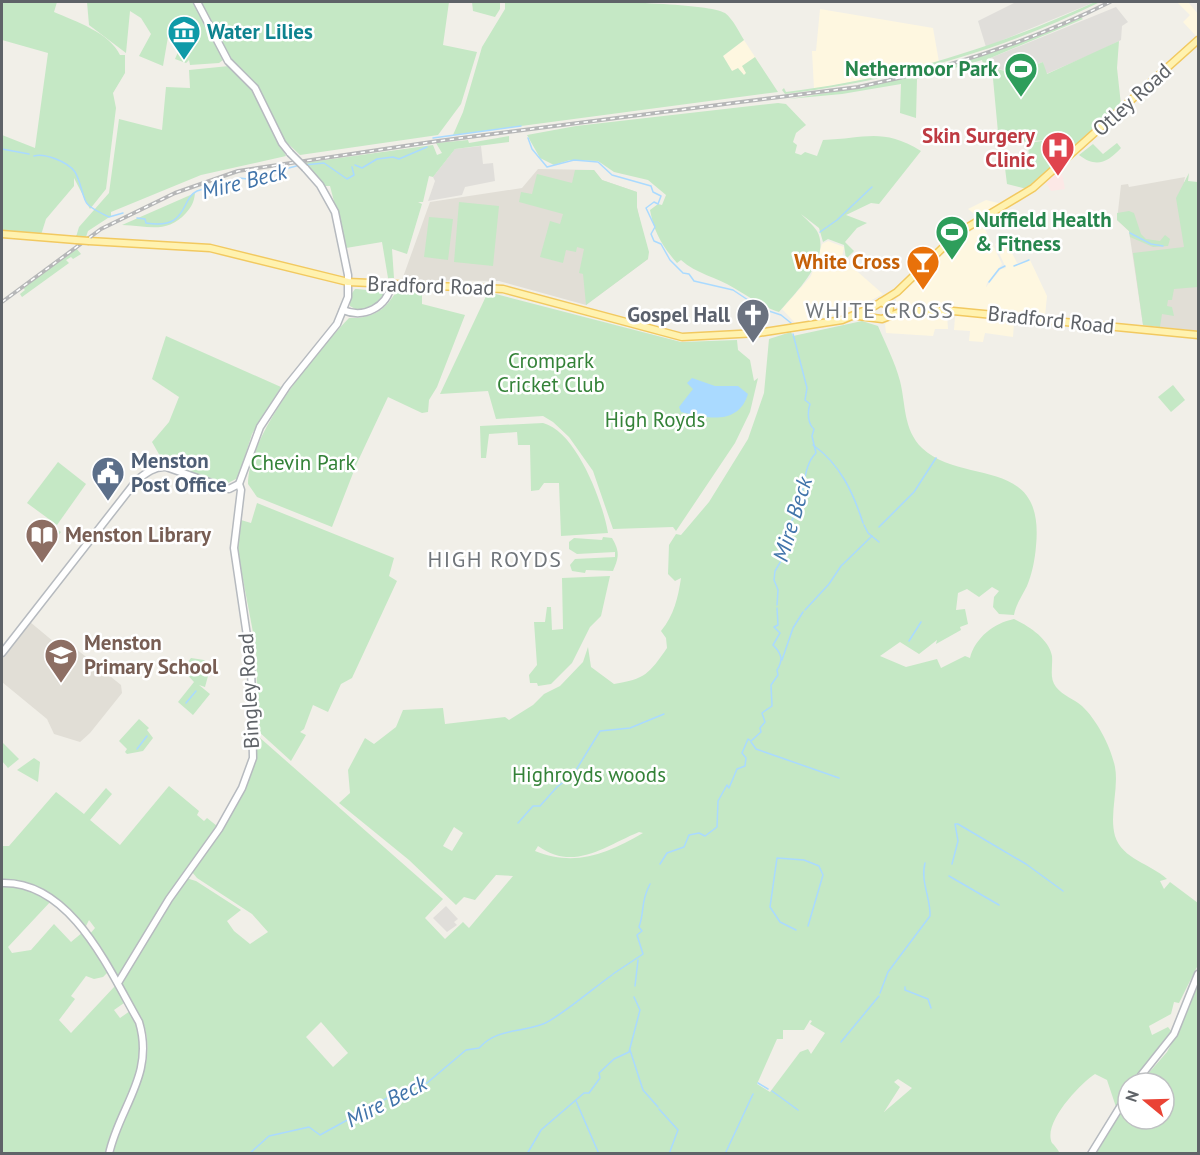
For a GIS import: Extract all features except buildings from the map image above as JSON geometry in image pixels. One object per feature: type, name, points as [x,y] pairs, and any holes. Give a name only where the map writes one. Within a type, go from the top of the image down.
[{"type":"main road","name":"Otley Road","points":[[876,305],[897,292],[957,233],[1009,204],[1038,184],[1198,40]]},
{"type":"main road","name":"Bradford Road","points":[[2,234],[210,248],[348,282],[503,289],[682,337],[791,329],[857,316],[875,316],[882,319],[903,310]]},
{"type":"main road","name":"Otley Road","points":[[889,306],[897,292]]},
{"type":"main road","name":"Bradford Road","points":[[857,316],[876,305],[903,310],[953,311],[1198,335]]},
{"type":"main road","points":[[875,316],[876,305]]},
{"type":"main road","points":[[889,306],[889,315]]},
{"type":"street","points":[[197,2],[228,61],[255,88],[282,143],[320,185],[335,212],[348,282]]},
{"type":"street","name":"Bingley Road","points":[[118,983],[169,899],[219,830],[242,788],[253,758],[251,663],[234,548],[240,484],[260,427],[287,386],[334,328],[343,310],[348,282]]},
{"type":"street","points":[[343,310],[359,315],[380,306],[387,299],[391,285]]},
{"type":"street","points":[[2,653],[137,480],[159,467],[229,489],[240,484]]},
{"type":"street","points":[[2,884],[28,886],[45,894],[87,934],[118,983],[141,1029],[141,1074],[132,1100],[113,1134],[109,1154]]},
{"type":"street","points":[[1145,1071],[1174,1034],[1198,974]]},
{"type":"street","points":[[1091,1154],[1116,1113]]},
{"type":"shaded area","points":[[1016,2],[1095,2],[986,47],[978,21]]},
{"type":"shaded area","points":[[1177,2],[1188,2],[1198,14],[1197,37],[1183,22],[1190,15]]},
{"type":"shaded area","points":[[1116,7],[1128,22],[1122,26],[1121,40],[1099,51],[1046,74],[1043,62],[1014,73],[991,67],[988,59]]},
{"type":"shaded area","points":[[820,9],[933,28],[939,62],[814,89],[812,51],[816,51]]},
{"type":"shaded area","points":[[744,40],[759,63],[744,75],[732,71],[723,56]]},
{"type":"shaded area","points":[[481,146],[483,164],[493,163],[495,181],[465,187],[462,195],[428,201],[435,181],[433,177],[455,149]]},
{"type":"shaded area","name":"Skin Surgery Clinic","points":[[1061,168],[1065,189],[1051,191],[1046,183]]},
{"type":"shaded area","points":[[538,169],[594,170],[602,180],[637,192],[637,207],[648,259],[586,305],[499,281],[402,280],[430,202],[522,188]]},
{"type":"shaded area","points":[[1185,177],[1184,182],[1198,182],[1198,331],[1143,325],[1129,231],[1117,220],[1121,185],[1128,184],[1129,187]]},
{"type":"shaded area","points":[[986,200],[1002,204],[978,217],[968,209]]},
{"type":"shaded area","points":[[982,223],[1002,264],[986,287],[1001,269],[1006,268],[995,244],[1005,239],[1018,265],[1030,260],[1047,296],[1045,316],[944,306],[896,306],[896,299],[953,245]]},
{"type":"shaded area","points":[[828,241],[844,247],[842,258],[883,294],[851,311],[795,323],[782,309],[811,276],[822,244]]},
{"type":"shaded area","points":[[947,314],[948,329],[935,329],[933,336],[886,333],[885,324],[891,317]]},
{"type":"shaded area","points":[[960,315],[1014,323],[1013,337],[985,333],[983,342],[969,341],[970,331],[954,330],[955,317]]},
{"type":"shaded area","name":"Menston Primary School","points":[[30,622],[60,647],[65,640],[121,685],[122,693],[80,742],[54,734],[47,719],[2,682],[2,658]]},
{"type":"shaded area","points":[[446,906],[458,919],[454,922],[457,925],[447,932],[433,918]]},
{"type":"green space","points":[[2,2],[57,2],[54,12],[100,34],[115,47],[120,55],[125,55],[125,73],[113,93],[116,108],[106,189],[90,209],[74,178],[74,186],[46,219],[41,235],[2,230],[2,135],[35,148],[48,53],[2,40]]},
{"type":"green space","points":[[87,2],[195,2],[223,60],[219,63],[190,65],[189,60],[186,63],[175,59],[181,45],[168,37],[163,66],[139,56],[151,34],[141,18],[130,11],[126,53],[89,25]]},
{"type":"green space","points":[[200,2],[449,2],[443,45],[477,52],[461,104],[438,135],[300,155],[281,137],[259,91],[230,60]]},
{"type":"green space","points":[[472,2],[500,2],[500,9],[495,17],[473,11]]},
{"type":"green space","points":[[505,2],[655,4],[711,9],[725,13],[744,40],[723,56],[732,71],[738,68],[744,75],[746,73],[742,66],[755,57],[778,92],[453,135],[463,112],[482,47],[505,9]]},
{"type":"green space","points":[[1095,2],[1100,2],[1024,36],[946,62],[826,88],[785,94],[782,90],[784,88],[786,92],[826,86],[905,70],[1020,34]]},
{"type":"green space","points":[[1080,17],[1083,19],[988,59],[990,64],[984,66],[982,60],[917,79],[916,118],[900,113],[901,84],[842,94],[788,99],[864,86],[972,59]]},
{"type":"green space","points":[[1119,41],[1117,68],[1121,105],[1027,189],[1007,184],[1004,160],[1029,158],[1028,143],[1048,140],[999,143],[992,68],[1014,73],[1043,62],[1047,74]]},
{"type":"green space","points":[[229,66],[253,90],[286,156],[201,175],[111,212],[111,216],[88,231],[86,237],[76,237],[79,227],[109,193],[119,119],[162,130],[166,87],[190,88],[189,70]]},
{"type":"green space","points":[[778,103],[786,104],[806,125],[796,133],[793,142],[797,145],[795,153],[801,155],[805,152],[817,156],[823,140],[873,136],[895,139],[921,151],[879,204],[871,203],[846,215],[867,223],[857,228],[845,242],[854,251],[846,259],[844,245],[828,239],[823,242],[819,228],[801,214],[817,231],[820,252],[810,274],[779,312],[693,269],[681,260],[677,263],[659,238],[650,210],[658,204],[662,205],[666,195],[648,180],[614,172],[598,161],[570,160],[554,165],[540,158],[527,135],[576,126]]},
{"type":"green space","points":[[509,136],[509,142],[455,149],[433,177],[429,176],[423,202],[418,202],[422,204],[407,254],[392,249],[394,278],[388,278],[382,242],[346,248],[330,186],[323,186],[303,163],[433,145],[437,155],[442,153],[436,143],[468,140],[469,143]]},
{"type":"green space","points":[[1117,143],[1121,148],[1101,162],[1091,162],[1079,155],[1093,144],[1103,154]]},
{"type":"green space","points":[[575,170],[594,170],[602,180],[637,192],[637,208],[649,252],[648,259],[586,305],[583,274],[579,273],[584,249],[577,247],[576,252],[566,250],[563,263],[540,257],[550,221],[560,224],[563,214],[519,202],[521,192],[532,194],[537,174],[572,183]]},
{"type":"green space","points":[[1189,173],[1188,181],[1198,182],[1198,287],[1174,289],[1172,300],[1168,300],[1167,306],[1172,307],[1174,316],[1162,314],[1160,327],[1143,325],[1133,253],[1184,247],[1176,198]]},
{"type":"green space","points":[[195,193],[191,206],[179,220],[172,224],[157,227],[122,225]]},
{"type":"green space","points":[[459,202],[499,206],[493,266],[454,262]]},
{"type":"green space","points":[[1129,211],[1134,213],[1141,234],[1146,239],[1160,241],[1165,235],[1170,239],[1168,246],[1153,247],[1130,237],[1129,231],[1117,220],[1117,213]]},
{"type":"green space","points":[[429,217],[453,219],[448,260],[424,257]]},
{"type":"green space","points":[[76,248],[81,254],[66,260],[69,263],[22,297],[20,294],[25,290],[23,288]]},
{"type":"green space","points":[[355,289],[386,292],[381,303],[360,312],[350,306],[350,296]]},
{"type":"green space","name":"Chevin Park","points":[[403,289],[422,289],[422,304],[465,315],[437,387],[429,400],[428,412],[422,413],[388,397],[357,463],[332,527],[257,497],[248,484],[251,464],[271,419],[302,373],[349,318],[360,318],[376,313],[396,292]]},
{"type":"green space","name":"High Royds","points":[[488,292],[681,342],[737,340],[738,350],[750,360],[754,381],[758,378],[750,412],[735,443],[676,531],[673,527],[613,529],[593,471],[569,437],[543,416],[496,419],[488,391],[440,394]]},
{"type":"green space","name":"Highroyds woods","points":[[862,321],[878,326],[898,374],[908,425],[922,448],[939,460],[998,477],[1015,485],[1028,497],[1035,517],[1036,546],[1030,577],[1014,615],[999,614],[993,607],[994,597],[999,591],[992,587],[979,597],[967,589],[958,593],[956,610],[965,609],[968,624],[960,627],[961,630],[936,644],[937,640],[919,654],[900,642],[880,656],[906,667],[937,659],[941,668],[965,656],[970,658],[976,644],[986,632],[999,624],[1014,619],[1032,629],[1043,639],[1050,650],[1054,684],[1062,693],[1088,712],[1103,734],[1110,751],[1116,775],[1113,828],[1119,844],[1130,856],[1167,879],[1160,881],[1164,889],[1170,882],[1198,903],[1198,965],[1179,1003],[1174,1002],[1171,1014],[1149,1026],[1152,1035],[1168,1027],[1171,1031],[1157,1051],[1141,1071],[1116,1071],[1116,1107],[1107,1080],[1095,1074],[1064,1104],[1053,1125],[1050,1135],[1052,1143],[1060,1154],[112,1154],[147,1059],[144,1025],[120,984],[145,940],[186,878],[196,881],[241,910],[227,921],[234,931],[250,944],[268,932],[252,914],[197,878],[192,872],[225,824],[243,792],[250,775],[259,737],[443,899],[425,918],[445,939],[463,922],[469,928],[513,876],[496,875],[475,900],[464,897],[456,905],[409,860],[339,803],[350,793],[348,770],[365,738],[374,744],[396,727],[403,710],[443,708],[445,724],[505,717],[509,720],[533,705],[544,694],[560,686],[583,662],[588,647],[591,667],[614,684],[633,680],[645,674],[667,648],[666,638],[661,631],[675,606],[681,578],[675,581],[668,574],[669,545],[676,534],[681,535],[709,502],[748,439],[764,393],[769,339],[791,332],[793,336]],"holes":[[[454,827],[463,833],[452,851],[443,846]],[[639,832],[643,833],[617,847],[590,856],[577,858],[564,858],[535,851],[538,846],[564,857],[577,857],[602,849]],[[810,1020],[812,1021],[810,1024],[825,1033],[811,1054],[808,1049],[800,1052],[770,1092],[757,1084],[777,1039],[783,1039],[783,1030],[804,1030]],[[321,1022],[348,1053],[333,1067],[306,1037]],[[898,1079],[912,1088],[884,1112],[900,1087],[894,1082]]]},
{"type":"green space","points":[[166,336],[281,387],[252,434],[238,478],[224,485],[164,463],[152,442],[169,422],[179,397],[152,379]]},
{"type":"green space","points":[[1173,385],[1185,400],[1171,412],[1158,397]]},
{"type":"green space","points":[[543,423],[555,429],[577,453],[594,487],[608,533],[561,536],[559,483],[544,483],[539,490],[531,491],[530,445],[518,445],[517,432],[489,434],[486,458],[481,458],[480,426]]},
{"type":"green space","points":[[58,462],[86,484],[57,525],[27,503]]},
{"type":"green space","points":[[257,503],[394,558],[389,576],[397,581],[352,678],[341,684],[328,712],[313,705],[304,729],[300,732],[306,735],[291,761],[258,731],[256,648],[237,548],[241,520],[251,523]]},
{"type":"green space","points":[[45,521],[61,532],[48,550],[33,539]]},
{"type":"green space","points":[[603,537],[612,538],[616,547],[617,558],[613,571],[586,570],[585,573],[572,571],[570,565],[575,559],[615,557],[615,552],[577,554],[569,549],[569,542],[574,538],[602,540]]},
{"type":"green space","points":[[610,576],[601,616],[590,627],[572,663],[551,684],[538,686],[537,683],[530,683],[529,675],[537,665],[534,622],[545,622],[547,607],[551,607],[552,630],[563,629],[562,578]]},
{"type":"green space","points":[[191,658],[204,660],[211,665],[205,687],[199,685],[210,694],[193,715],[178,702],[194,682],[182,669]]},
{"type":"green space","points":[[139,719],[149,728],[147,730],[153,738],[143,751],[127,754],[125,752],[127,749],[119,741]]},
{"type":"green space","points":[[2,742],[19,759],[8,768],[2,761]]},
{"type":"green space","points":[[34,758],[40,762],[38,782],[17,770]]},
{"type":"green space","points":[[169,786],[199,811],[197,815],[204,821],[207,818],[217,826],[118,979],[89,935],[95,928],[89,920],[85,928],[57,903],[37,890],[15,882],[2,881],[2,846],[9,846],[56,792],[84,814],[106,788],[112,794],[90,820],[120,845]]},
{"type":"green space","points":[[13,883],[51,901],[8,947],[12,953],[31,950],[54,924],[71,942],[83,932],[108,972],[103,977],[94,979],[86,976],[71,996],[75,999],[59,1020],[71,1033],[115,986],[124,1003],[114,1010],[120,1018],[130,1011],[138,1030],[140,1048],[138,1066],[105,1153],[2,1153],[2,885]]},
{"type":"green space","points":[[1198,980],[1198,1153],[1096,1154],[1116,1121],[1116,1131],[1176,1131],[1176,1071],[1150,1071],[1167,1052],[1180,1028]]},
{"type":"water","points":[[692,378],[715,386],[738,386],[748,394],[737,411],[729,415],[711,417],[681,412],[679,407],[693,389],[687,383]]},
{"type":"waterway","name":"Mire Beck","points":[[433,138],[521,126]]},
{"type":"waterway","name":"Mire Beck","points":[[528,138],[532,149],[547,167],[574,160],[598,162],[612,175],[651,186],[653,192],[661,196],[658,204],[654,202],[646,208],[655,227],[651,234],[654,241],[661,244],[670,260],[683,273],[689,274],[694,281],[733,290],[760,308],[781,315],[791,323]]},
{"type":"waterway","name":"Mire Beck","points":[[355,165],[362,168],[377,159],[393,157],[399,159],[427,147]]},
{"type":"waterway","name":"Mire Beck","points":[[2,149],[29,154]]},
{"type":"waterway","name":"Mire Beck","points":[[34,156],[44,156],[67,164],[77,175],[86,202],[93,209],[109,217],[123,213]]},
{"type":"waterway","name":"Mire Beck","points":[[304,165],[324,163],[347,179],[354,175],[352,167]]},
{"type":"waterway","name":"Mire Beck","points":[[137,218],[145,219],[146,223],[170,222],[177,218],[188,200],[197,191],[239,178],[248,179],[300,165]]},
{"type":"waterway","points":[[820,232],[837,220],[872,187]]},
{"type":"waterway","points":[[1130,233],[1151,244],[1163,246]]},
{"type":"waterway","points":[[1014,266],[1029,260]]},
{"type":"waterway","points":[[989,282],[999,269],[1005,266]]},
{"type":"waterway","name":"Mire Beck","points":[[777,605],[778,590],[774,580],[775,571],[784,556],[785,536],[798,508],[806,471],[816,453],[812,436],[814,429],[809,418],[810,404],[805,400],[807,388],[793,334]]},
{"type":"waterway","points":[[813,445],[838,470],[855,500],[863,523]]},
{"type":"waterway","points":[[879,527],[914,492],[936,458]]},
{"type":"waterway","points":[[864,525],[868,533],[879,542]]},
{"type":"waterway","points":[[805,610],[829,584],[841,566],[872,536]]},
{"type":"waterway","name":"Mire Beck","points":[[660,864],[667,853],[684,847],[689,835],[699,833],[705,836],[717,827],[718,801],[727,785],[729,788],[737,769],[745,766],[746,758],[742,753],[748,739],[751,741],[761,732],[760,728],[765,722],[762,713],[772,706],[771,685],[778,675],[777,670],[781,659],[773,645],[780,633],[774,627],[778,625],[777,608]]},
{"type":"waterway","points":[[782,660],[793,628],[803,612]]},
{"type":"waterway","points":[[909,641],[921,622]]},
{"type":"waterway","points":[[186,703],[196,691]]},
{"type":"waterway","points":[[518,823],[533,806],[540,806],[557,787],[573,775],[600,731],[630,728],[664,714]]},
{"type":"waterway","points":[[137,749],[147,736]]},
{"type":"waterway","points":[[751,742],[756,749],[839,778]]},
{"type":"waterway","points":[[952,864],[958,841],[955,824],[958,824],[1026,864],[1063,891]]},
{"type":"waterway","points":[[796,930],[780,922],[770,907],[777,858],[804,860],[819,866],[823,875],[808,926]]},
{"type":"waterway","points":[[880,993],[888,972],[930,916],[924,876],[925,863]]},
{"type":"waterway","points":[[949,876],[999,905]]},
{"type":"waterway","name":"Mire Beck","points":[[613,974],[643,954],[637,935],[642,931],[639,927],[645,896],[650,884]]},
{"type":"waterway","points":[[635,986],[638,960]]},
{"type":"waterway","name":"Mire Beck","points":[[249,1154],[269,1136],[309,1127],[320,1135],[400,1091],[427,1083],[466,1050],[479,1048],[501,1034],[550,1021],[612,975]]},
{"type":"waterway","points":[[905,987],[905,990],[928,999],[931,1008]]},
{"type":"waterway","points":[[841,1042],[879,996]]},
{"type":"waterway","points":[[527,1154],[541,1130],[584,1093],[589,1093],[600,1078],[599,1073],[614,1059],[629,1052],[640,1010],[634,997]]},
{"type":"waterway","points":[[630,1050],[643,1090],[658,1107]]},
{"type":"waterway","points":[[758,1083],[768,1089]]},
{"type":"waterway","points":[[772,1091],[798,1110]]},
{"type":"waterway","points":[[725,1154],[753,1094]]},
{"type":"waterway","points":[[576,1101],[599,1154]]},
{"type":"waterway","points":[[659,1109],[678,1130],[669,1154]]},
{"type":"railway","points":[[2,302],[101,229],[175,193],[238,171],[438,141],[858,87],[923,72],[987,53],[1049,30],[1110,2]]},
{"type":"place","name":"Water Lilies","points":[[184,61]]},
{"type":"place","name":"Nethermoor Park","points":[[1021,98]]},
{"type":"place","name":"Skin Surgery Clinic","points":[[1058,177]]},
{"type":"place","name":"Nuffield Health & Fitness","points":[[952,261]]},
{"type":"place","name":"White Cross","points":[[923,291]]},
{"type":"place","name":"Gospel Hall","points":[[753,344]]},
{"type":"place","name":"Menston Post Office","points":[[108,502]]},
{"type":"place","name":"Menston Library","points":[[42,564]]},
{"type":"place","name":"Menston Primary School","points":[[61,684]]},
{"type":"district","name":"WHITE CROSS","points":[[880,310]]},
{"type":"district","name":"HIGH ROYDS","points":[[495,559]]},
{"type":"park label","name":"Crompark Cricket Club","points":[[551,373]]}]
